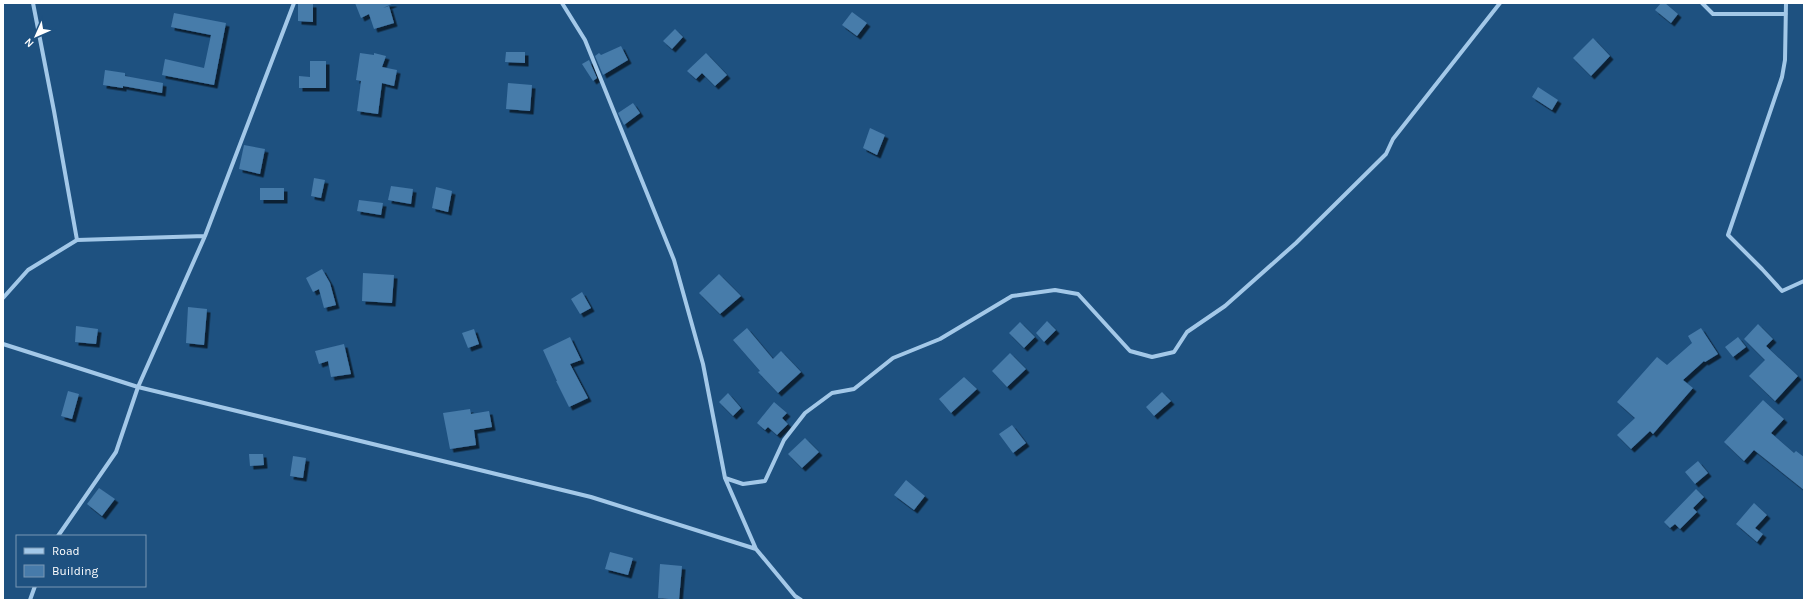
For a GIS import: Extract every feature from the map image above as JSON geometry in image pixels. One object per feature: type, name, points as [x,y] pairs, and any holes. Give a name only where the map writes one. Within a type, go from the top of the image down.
[{"type":"street","points":[[33,3],[77,240]]},
{"type":"street","points":[[59,535],[116,452],[138,387],[205,236],[294,3]]},
{"type":"street","points":[[562,3],[586,40],[674,260],[703,364],[725,478],[756,549],[795,596],[801,600]]},
{"type":"street","points":[[725,478],[743,484],[766,481],[784,440],[805,412],[832,393],[854,389],[893,358],[940,339],[1012,296],[1055,290],[1078,294],[1130,352],[1152,357],[1174,352],[1187,332],[1225,306],[1290,249],[1386,154],[1393,138],[1500,3]]},
{"type":"street","points":[[1702,3],[1713,14],[1786,14]]},
{"type":"street","points":[[1786,3],[1785,60],[1782,77],[1728,235],[1782,291],[1804,282]]},
{"type":"street","points":[[3,298],[28,270],[77,240],[205,236]]},
{"type":"street","points":[[3,344],[138,387],[591,497],[756,549]]},
{"type":"street","points":[[30,600],[36,587]]},
{"type":"building","points":[[298,3],[313,4],[313,22],[298,21]]},
{"type":"building","points":[[355,3],[394,3],[383,8],[389,6],[394,23],[374,29],[369,14],[361,18]]},
{"type":"building","points":[[1661,3],[1665,3],[1678,14],[1671,23],[1655,10]]},
{"type":"building","points":[[852,12],[867,23],[857,36],[842,25]]},
{"type":"building","points":[[174,13],[226,23],[214,85],[162,75],[165,59],[204,68],[211,35],[171,27]]},
{"type":"building","points":[[675,29],[683,37],[672,49],[663,41]]},
{"type":"building","points":[[1593,38],[1610,56],[1591,76],[1573,58]]},
{"type":"building","points":[[621,46],[628,60],[603,75],[595,56],[599,53],[601,55]]},
{"type":"building","points":[[506,52],[525,52],[525,63],[505,62]]},
{"type":"building","points":[[360,53],[374,55],[374,53],[386,56],[382,67],[397,70],[394,86],[382,83],[378,114],[357,111],[361,81],[356,80]]},
{"type":"building","points":[[706,53],[727,75],[715,86],[702,73],[696,79],[687,71]]},
{"type":"building","points":[[589,60],[597,78],[593,81],[582,64]]},
{"type":"building","points":[[310,61],[326,61],[326,88],[299,88],[299,76],[310,77]]},
{"type":"building","points":[[105,70],[125,73],[125,76],[163,83],[162,93],[123,86],[123,88],[103,85]]},
{"type":"building","points":[[508,83],[532,85],[530,111],[506,109]]},
{"type":"building","points":[[1538,87],[1558,100],[1552,110],[1532,97]]},
{"type":"building","points":[[633,103],[640,113],[624,125],[618,113]]},
{"type":"building","points":[[870,128],[885,135],[877,155],[863,148]]},
{"type":"building","points":[[244,145],[265,149],[260,174],[239,169]]},
{"type":"building","points":[[314,178],[325,180],[321,198],[311,196]]},
{"type":"building","points":[[391,186],[413,189],[411,204],[388,200]]},
{"type":"building","points":[[436,187],[452,191],[448,212],[432,208]]},
{"type":"building","points":[[260,188],[284,188],[284,200],[260,200]]},
{"type":"building","points":[[359,200],[383,203],[381,215],[357,211]]},
{"type":"building","points":[[322,269],[330,283],[336,305],[324,308],[319,289],[313,292],[306,278]]},
{"type":"building","points":[[363,273],[394,275],[392,303],[362,301]]},
{"type":"building","points":[[719,274],[741,296],[720,314],[699,293]]},
{"type":"building","points":[[582,292],[591,308],[580,314],[571,299]]},
{"type":"building","points":[[188,307],[207,309],[204,345],[186,343]]},
{"type":"building","points":[[1047,321],[1056,330],[1044,342],[1036,333]]},
{"type":"building","points":[[1020,322],[1035,337],[1024,348],[1009,333]]},
{"type":"building","points":[[1758,324],[1773,339],[1766,346],[1798,376],[1775,401],[1749,376],[1765,360],[1744,339]]},
{"type":"building","points":[[76,326],[98,329],[96,344],[75,342]]},
{"type":"building","points":[[747,328],[773,359],[781,351],[801,372],[778,393],[758,372],[760,371],[733,340]]},
{"type":"building","points":[[1701,328],[1718,354],[1705,362],[1704,361],[1683,380],[1693,388],[1653,434],[1650,431],[1631,449],[1617,435],[1635,418],[1617,402],[1657,357],[1667,365],[1692,343],[1688,336]]},
{"type":"building","points":[[474,329],[479,344],[468,348],[462,333]]},
{"type":"building","points":[[570,337],[581,360],[570,364],[588,398],[569,407],[543,350]]},
{"type":"building","points":[[1738,337],[1746,347],[1733,357],[1725,347]]},
{"type":"building","points":[[344,344],[351,374],[331,377],[328,361],[319,364],[315,351]]},
{"type":"building","points":[[1010,353],[1026,369],[1007,387],[992,371]]},
{"type":"building","points":[[964,377],[977,389],[951,413],[939,399]]},
{"type":"building","points":[[68,391],[79,394],[72,419],[61,416]]},
{"type":"building","points":[[1162,392],[1171,401],[1154,416],[1146,407]]},
{"type":"building","points":[[728,393],[741,408],[733,416],[719,402]]},
{"type":"building","points":[[1763,400],[1784,419],[1771,433],[1794,453],[1796,451],[1804,457],[1804,490],[1754,450],[1744,461],[1724,442]]},
{"type":"building","points":[[774,402],[787,413],[782,418],[788,424],[777,435],[768,427],[765,430],[757,423]]},
{"type":"building","points":[[470,409],[471,414],[489,411],[492,427],[474,430],[476,445],[450,449],[443,413]]},
{"type":"building","points":[[1012,425],[1026,443],[1013,453],[999,434]]},
{"type":"building","points":[[805,438],[819,452],[802,468],[788,454]]},
{"type":"building","points":[[249,454],[263,454],[264,465],[250,466]]},
{"type":"building","points":[[293,456],[306,458],[303,478],[290,476]]},
{"type":"building","points":[[1698,461],[1708,473],[1695,484],[1685,472]]},
{"type":"building","points":[[906,480],[925,496],[914,510],[894,495]]},
{"type":"building","points":[[99,488],[115,499],[102,516],[87,504]]},
{"type":"building","points":[[1696,489],[1704,497],[1693,508],[1697,512],[1680,529],[1675,524],[1670,528],[1664,522]]},
{"type":"building","points":[[1754,503],[1767,515],[1755,528],[1763,534],[1757,542],[1736,524]]},
{"type":"building","points":[[610,552],[633,558],[628,575],[605,569]]},
{"type":"building","points":[[660,564],[682,566],[679,600],[658,598]]}]
